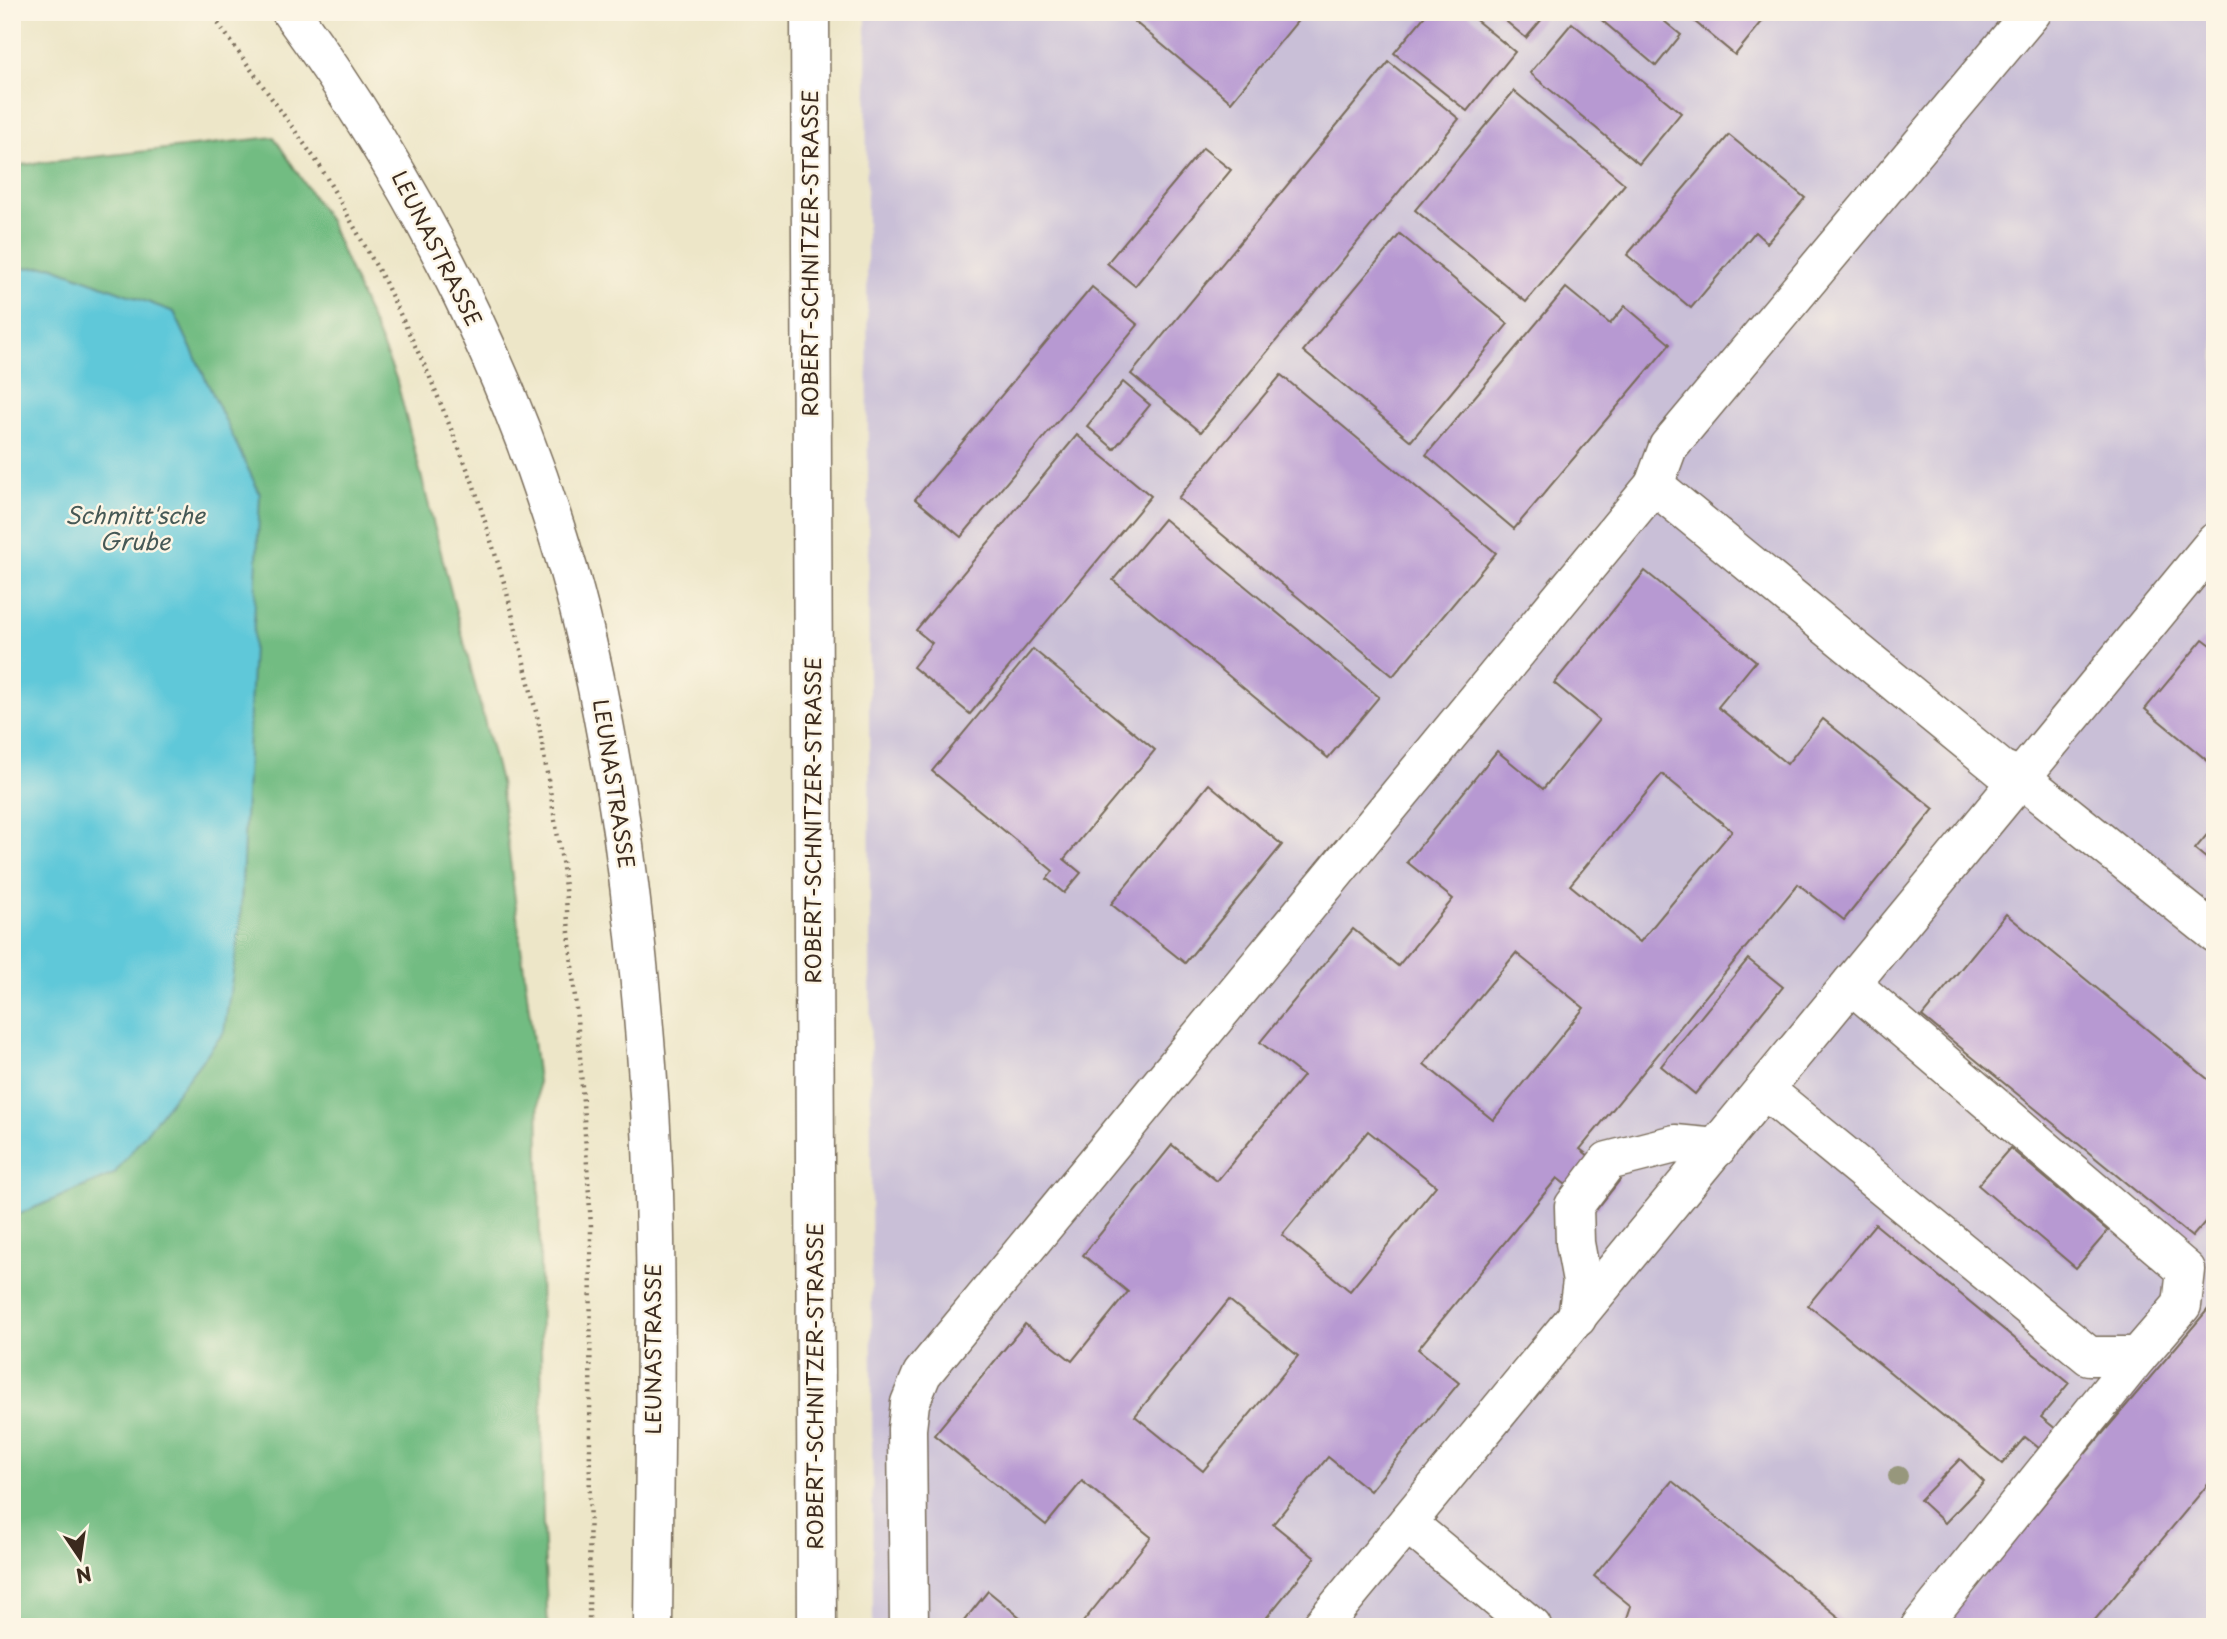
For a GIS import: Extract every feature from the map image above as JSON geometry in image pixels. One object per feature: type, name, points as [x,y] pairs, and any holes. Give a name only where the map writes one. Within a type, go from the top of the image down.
[{"type":"main road","name":"LEUNASTRASSE","points":[[291,12],[326,59],[392,163],[439,248],[487,348],[528,449],[554,524],[570,575],[603,717],[615,783],[640,983],[653,1189],[653,1627]]},
{"type":"main road","name":"ROBERT-SCHNITZER-STRASSE","points":[[810,12],[817,1627]]},
{"type":"main road","points":[[909,1627],[907,1429],[910,1403],[922,1374],[1654,485],[1668,447],[2032,12]]},
{"type":"main road","points":[[1654,485],[2001,769],[2020,777],[2215,933]]},
{"type":"main road","points":[[1321,1627],[2215,542]]},
{"type":"main road","points":[[1851,984],[2186,1270],[2182,1305],[1920,1627]]},
{"type":"main road","points":[[1765,1090],[2089,1356],[2138,1356]]},
{"type":"main road","points":[[1577,1318],[1582,1281],[1575,1243],[1574,1206],[1608,1161],[1675,1144],[1717,1148]]},
{"type":"main road","points":[[1407,1523],[1532,1627]]},
{"type":"path","points":[[210,12],[320,166],[384,280],[429,375],[473,482],[506,589],[538,720],[563,867],[579,1041],[591,1226],[589,1627]]},
{"type":"shaded area","points":[[866,12],[2215,12],[2215,1627],[873,1627]]},
{"type":"green space","points":[[274,137],[329,221],[396,378],[500,782],[538,1080],[543,1526],[548,1627],[12,1627],[12,1225],[17,1215],[114,1174],[240,927],[259,494],[174,312],[51,266],[12,269],[12,166]]},
{"type":"water","name":"Schmitt'sche Grube","points":[[51,266],[174,312],[260,494],[240,927],[224,1032],[114,1174],[17,1215],[12,1225],[12,269]]},
{"type":"building","points":[[1123,12],[1305,12],[1231,102]]},
{"type":"building","points":[[1428,12],[1466,12],[1515,52],[1467,111],[1394,53]]},
{"type":"building","points":[[1495,12],[1548,12],[1526,38]]},
{"type":"building","points":[[1592,12],[1653,12],[1681,35],[1656,66]]},
{"type":"building","points":[[1683,12],[1770,12],[1735,55]]},
{"type":"building","points":[[1572,23],[1681,113],[1639,164],[1530,73]]},
{"type":"building","points":[[1389,62],[1459,119],[1201,432],[1131,374]]},
{"type":"building","points":[[1514,91],[1625,184],[1526,302],[1415,210]]},
{"type":"building","points":[[1729,135],[1805,198],[1767,243],[1755,232],[1691,308],[1627,255]]},
{"type":"building","points":[[1203,148],[1231,170],[1135,286],[1107,263]]},
{"type":"building","points":[[1400,234],[1508,324],[1411,441],[1303,351]]},
{"type":"building","points":[[1092,287],[1138,325],[961,537],[915,499]]},
{"type":"building","points":[[1566,288],[1610,324],[1625,306],[1670,344],[1514,529],[1426,455]]},
{"type":"building","points":[[1281,375],[1496,553],[1393,676],[1178,498]]},
{"type":"building","points":[[1123,382],[1150,405],[1114,449],[1087,426]]},
{"type":"building","points":[[1077,435],[1151,496],[970,714],[913,667],[932,643],[916,630]]},
{"type":"building","points":[[1164,519],[1379,697],[1328,758],[1113,580]]},
{"type":"building","points":[[1645,571],[1756,661],[1718,707],[1787,764],[1823,719],[1934,809],[1844,920],[1798,884],[1580,1149],[1620,1180],[1597,1209],[1557,1178],[1418,1349],[1459,1383],[1370,1491],[1328,1457],[1273,1524],[1315,1558],[1259,1627],[1079,1627],[1151,1537],[1082,1481],[1046,1525],[934,1435],[1025,1324],[1072,1361],[1128,1292],[1083,1255],[1172,1145],[1217,1181],[1303,1076],[1260,1042],[1353,929],[1398,966],[1453,899],[1407,862],[1497,751],[1543,789],[1599,720],[1554,683]],"holes":[[[1662,774],[1732,831],[1640,942],[1570,885]],[[1516,953],[1584,1008],[1493,1120],[1424,1064]],[[1368,1131],[1436,1186],[1350,1291],[1282,1235]],[[1229,1300],[1298,1356],[1203,1471],[1135,1416]]]},
{"type":"building","points":[[2203,639],[2215,648],[2215,767],[2145,709]]},
{"type":"building","points":[[1033,649],[1155,750],[1064,859],[1081,873],[1064,893],[1047,879],[1053,871],[932,771]]},
{"type":"building","points":[[1209,784],[1282,845],[1185,963],[1111,904]]},
{"type":"building","points":[[2215,825],[2215,859],[2212,863],[2195,849]]},
{"type":"building","points":[[2006,914],[2215,1085],[2215,1218],[2211,1215],[2192,1237],[1922,1016]]},
{"type":"building","points":[[1748,959],[1783,987],[1695,1094],[1661,1066]]},
{"type":"building","points":[[2010,1148],[2108,1231],[2076,1268],[1978,1185]]},
{"type":"building","points":[[1875,1224],[2069,1383],[2041,1417],[2086,1453],[2215,1301],[2215,1476],[2089,1627],[1941,1627],[2070,1473],[2025,1437],[2002,1464],[1808,1305]]},
{"type":"building","points":[[1960,1459],[1984,1482],[1945,1523],[1920,1500]]},
{"type":"building","points":[[1672,1481],[1851,1627],[1624,1627],[1631,1606],[1594,1576]]},
{"type":"building","points":[[988,1591],[1032,1627],[959,1627]]}]
